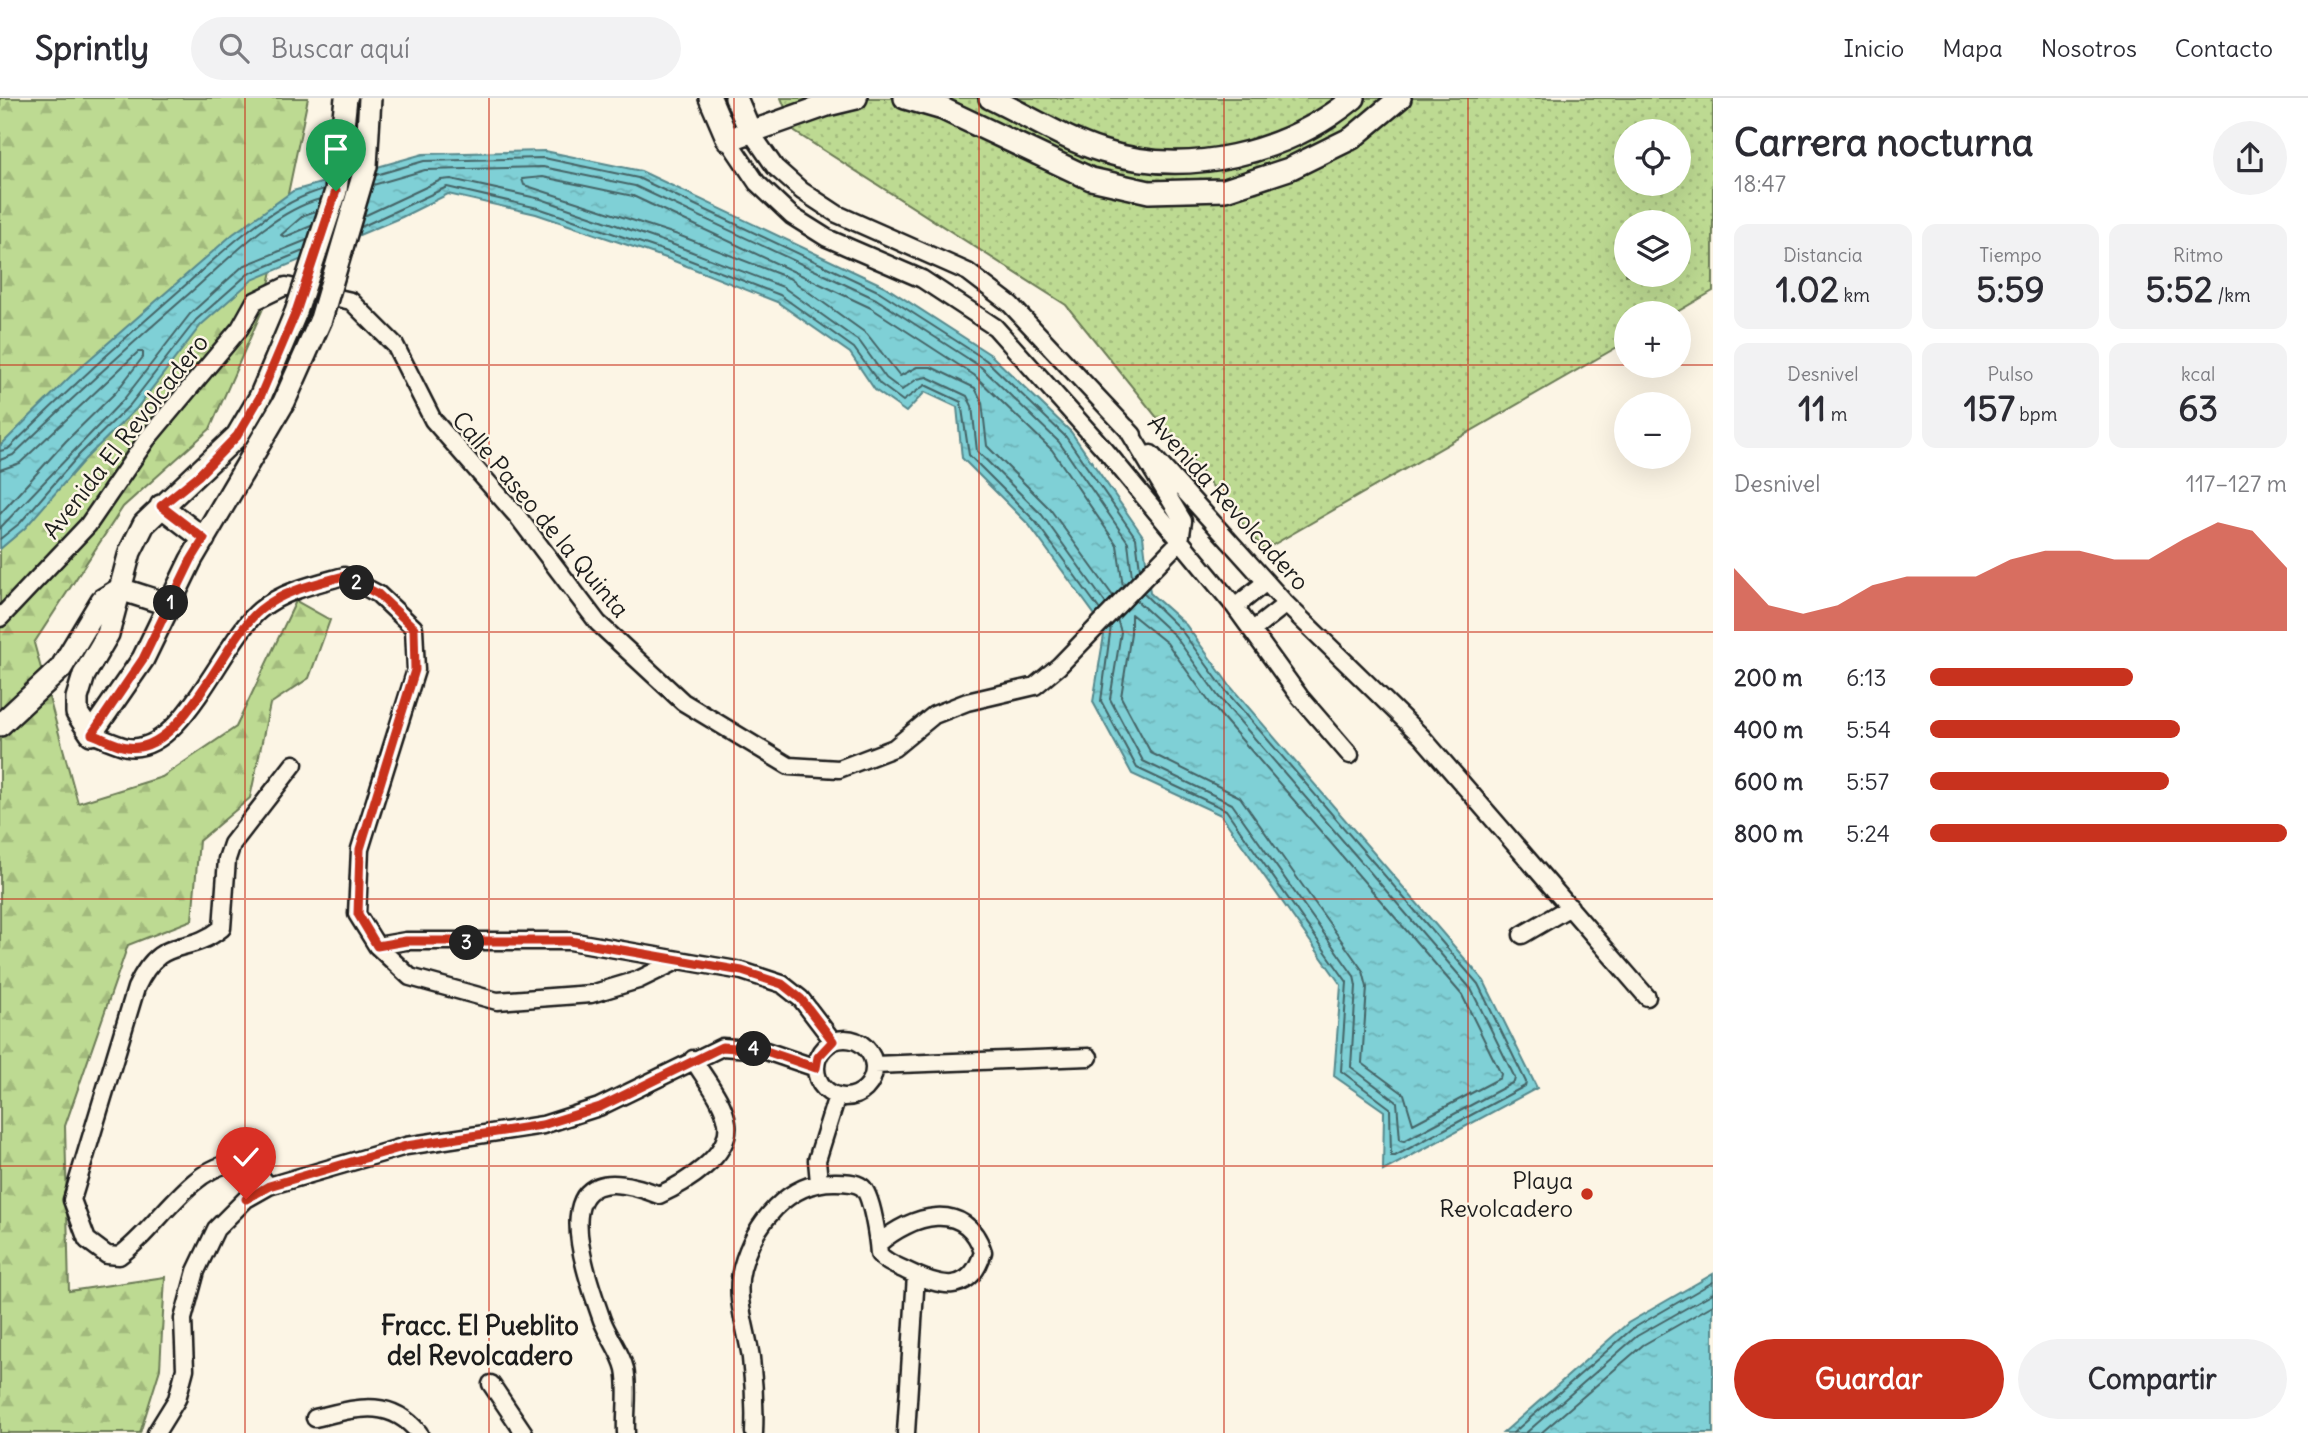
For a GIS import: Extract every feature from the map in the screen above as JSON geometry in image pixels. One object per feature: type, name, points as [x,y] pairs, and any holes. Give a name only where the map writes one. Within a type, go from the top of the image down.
[{"type":"main road","points":[[346,98],[336,191],[296,312],[260,397],[237,436],[198,476],[161,506],[144,524],[130,552],[108,634],[84,674],[77,698],[77,713],[92,734],[143,659],[191,560],[284,402],[321,319],[366,166],[370,98]]},
{"type":"main road","points":[[740,99],[713,105],[728,140],[827,104],[856,98]]},
{"type":"main road","points":[[905,98],[943,109],[1091,179],[1149,192],[1225,190],[1289,170],[1352,138],[1401,98]]},
{"type":"main road","points":[[990,98],[1101,151],[1152,162],[1220,161],[1278,142],[1335,113],[1354,98]]},
{"type":"main road","name":"Avenida Revolcadero","points":[[740,99],[751,131]]},
{"type":"main road","points":[[161,506],[204,539]]},
{"type":"main road","points":[[0,725],[61,668],[102,600],[120,589],[170,605]]},
{"type":"street","name":"Avenida Revolcadero","points":[[751,131],[775,167],[802,191],[838,214],[968,272],[1010,304],[1127,428],[1286,604],[1422,737],[1647,997]]},
{"type":"street","points":[[728,140],[757,183],[792,216],[827,238],[922,279],[995,327],[1069,407],[1235,607],[1300,697],[1350,755]]},
{"type":"street","points":[[827,238],[838,214]]},
{"type":"street","name":"Calle Paseo de la Quinta","points":[[286,286],[351,301],[395,345],[433,420],[518,517],[597,623],[683,702],[789,766],[839,769],[894,748],[934,715],[967,702],[1035,686],[1059,666],[1180,541]]},
{"type":"street","name":"Avenida El Revolcadero","points":[[0,618],[88,526],[147,439],[240,328],[255,301],[286,286]]},
{"type":"street","points":[[1127,428],[1183,522],[1180,541]]},
{"type":"street","points":[[92,734],[129,747],[158,739],[181,722],[227,651],[259,610],[288,593],[344,576],[378,594],[414,628],[415,670],[360,849],[358,914],[377,946],[410,977],[497,1000],[541,1000],[591,994],[638,979],[679,960]]},
{"type":"street","points":[[1235,607],[1266,582]]},
{"type":"street","points":[[1254,630],[1286,604]]},
{"type":"street","points":[[269,1186],[251,1166],[229,1163],[206,1172],[136,1245],[119,1256],[107,1255],[87,1240],[72,1200],[136,988],[147,965],[163,950],[213,936],[222,928],[227,859],[232,844],[294,764]]},
{"type":"street","points":[[1522,935],[1570,908]]},
{"type":"street","points":[[377,946],[406,941],[570,941],[742,971],[782,984],[801,999],[833,1041]]},
{"type":"street","points":[[845,1039],[857,1041],[867,1048],[874,1065],[870,1083],[864,1090],[856,1095],[837,1096],[824,1089],[816,1068],[818,1057],[833,1041],[845,1039]]},
{"type":"street","points":[[156,1433],[177,1399],[185,1369],[183,1318],[195,1270],[216,1229],[246,1199],[269,1186],[406,1146],[542,1125],[600,1107],[722,1047],[763,1050],[816,1068]]},
{"type":"street","points":[[874,1065],[1089,1057]]},
{"type":"street","points":[[626,1433],[625,1369],[603,1321],[584,1266],[577,1226],[579,1204],[591,1189],[604,1186],[625,1184],[659,1195],[679,1186],[717,1153],[725,1139],[727,1124],[720,1105],[693,1059]]},
{"type":"street","points":[[819,1182],[817,1160],[837,1096]]},
{"type":"street","points":[[754,1433],[751,1357],[742,1321],[741,1270],[763,1221],[788,1195],[819,1182],[851,1183],[862,1187],[868,1195],[879,1254],[885,1261],[934,1283],[960,1283],[972,1276],[983,1252],[979,1239],[970,1227],[953,1217],[934,1217],[901,1225],[878,1244]]},
{"type":"street","points":[[906,1433],[916,1275]]},
{"type":"street","points":[[491,1384],[524,1433]]},
{"type":"street","points":[[315,1418],[369,1405],[399,1417],[419,1433]]},
{"type":"green space","points":[[0,98],[308,98],[265,304],[210,429],[123,507],[34,643],[78,803],[162,777],[236,727],[296,601],[330,620],[309,678],[270,704],[250,798],[199,841],[192,920],[128,945],[65,1126],[69,1291],[165,1277],[160,1369],[140,1433],[0,1433]]},
{"type":"green space","points":[[781,98],[1713,98],[1713,291],[1691,304],[1691,301],[1614,301],[1614,349],[1264,550],[1066,305],[795,132]]},
{"type":"water","points":[[545,151],[641,171],[884,286],[991,355],[1071,432],[1143,536],[1150,593],[1186,625],[1230,686],[1484,981],[1537,1088],[1383,1171],[1384,1111],[1334,1076],[1341,985],[1221,815],[1132,774],[1093,702],[1105,629],[1029,525],[962,458],[957,407],[925,392],[906,412],[875,390],[850,353],[777,302],[669,259],[536,214],[448,194],[402,217],[252,280],[201,325],[136,409],[85,459],[25,528],[0,549],[0,446],[76,371],[233,234],[293,191],[423,154]]},
{"type":"water","points":[[1713,1274],[1713,1433],[1503,1433],[1628,1323]]},
{"type":"place","name":"Playa Revolcadero","points":[[1587,1194]]},
{"type":"district","name":"Fracc. El Pueblito del Revolcadero","points":[[480,1340]]},
{"type":"route","points":[[246,1199],[269,1186],[406,1146],[542,1125],[600,1107],[722,1047],[763,1050],[816,1068],[818,1057],[833,1041],[825,1027],[801,999],[782,984],[742,971],[570,941],[406,941],[377,946],[358,914],[360,849],[415,670],[414,628],[378,594],[344,576],[288,593],[259,610],[227,651],[181,722],[158,739],[129,747],[92,734],[143,659],[204,539],[161,506],[198,476],[237,436],[260,397],[296,312],[336,191]]}]
